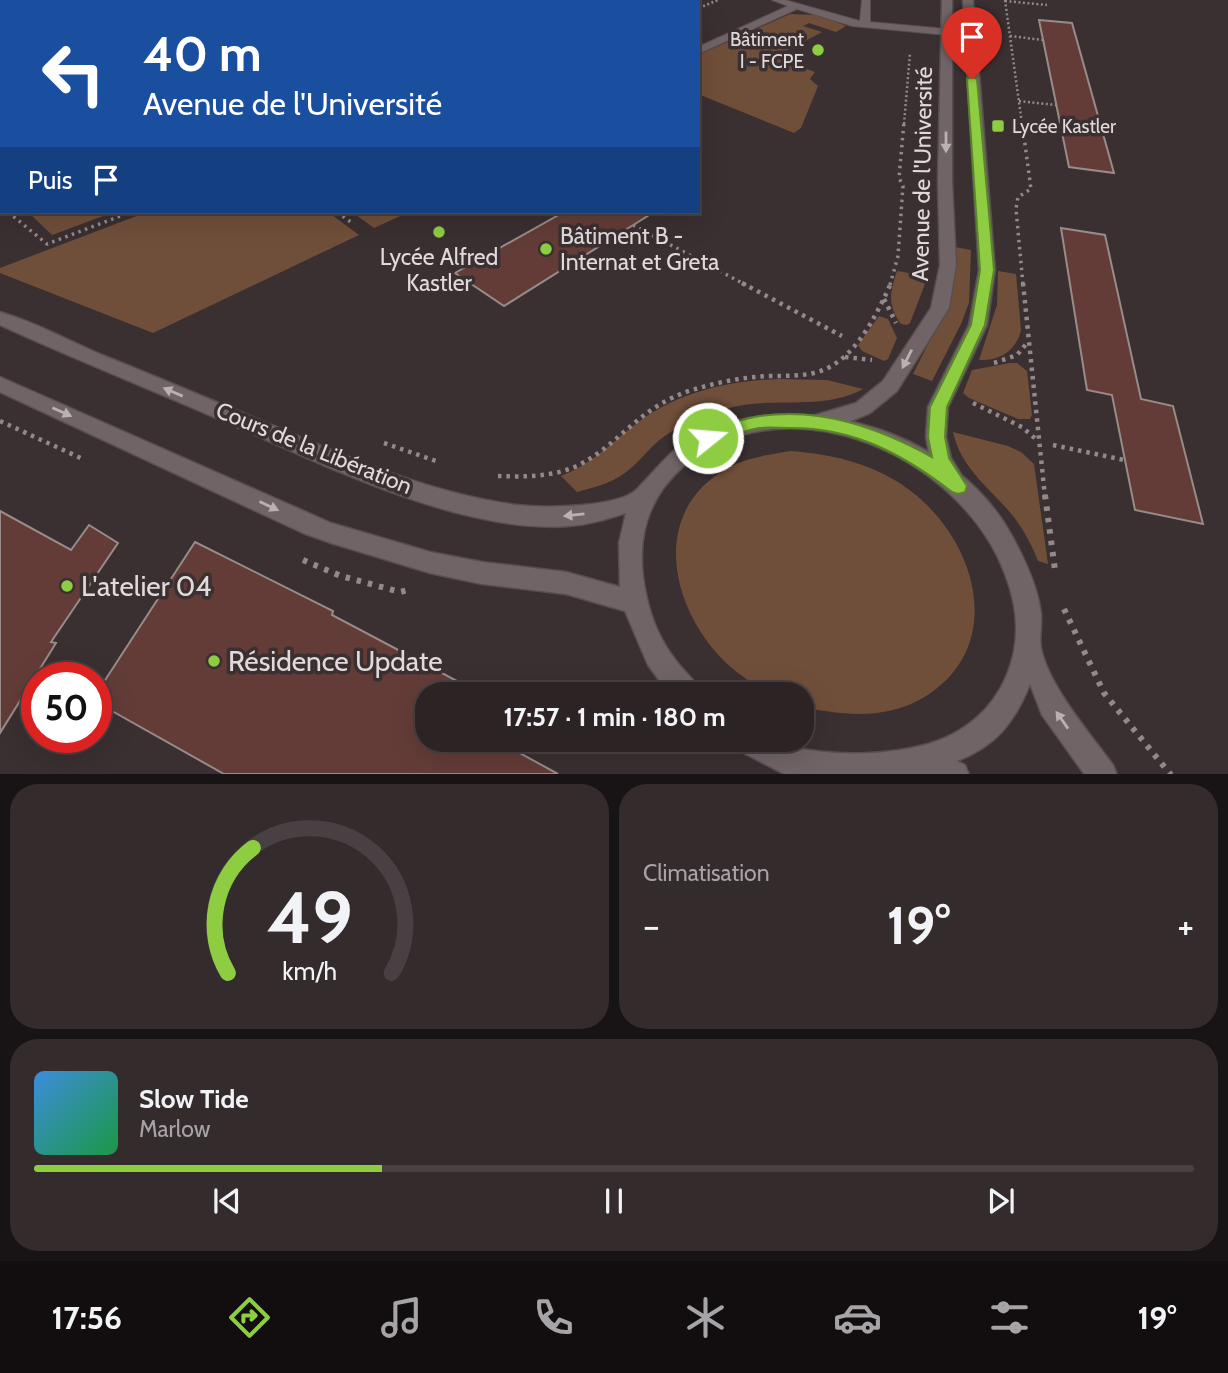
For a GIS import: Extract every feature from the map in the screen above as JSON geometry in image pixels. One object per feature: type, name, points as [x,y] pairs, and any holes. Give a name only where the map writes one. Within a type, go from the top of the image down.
[{"type":"street","name":"Avenue de l'Université","points":[[816,422],[844,416],[863,408],[890,386],[940,308],[948,265],[945,181],[947,0]]},
{"type":"street","name":"Avenue de l'Université","points":[[958,486],[941,460],[936,437],[938,407],[978,325],[987,270],[968,0]]},
{"type":"street","points":[[947,32],[969,34]]},
{"type":"street","name":"Cours de la Libération","points":[[4,321],[351,467],[444,499],[510,512],[557,517],[597,513],[640,499]]},
{"type":"street","points":[[0,384],[311,526],[361,544],[415,560],[474,572],[584,587],[634,603]]},
{"type":"street","points":[[676,682],[649,644],[634,603],[628,554],[640,499],[666,467],[708,438],[760,422],[816,422],[853,429],[890,442],[926,462],[958,486],[988,518],[1010,554],[1024,593],[1029,621],[1028,649],[1019,687],[998,719],[941,770],[883,774],[785,767],[764,752]]},
{"type":"street","points":[[1028,649],[1052,705],[1101,774]]},
{"type":"lane","points":[[776,0],[852,23],[947,32]]},
{"type":"lane","points":[[865,24],[866,0]]},
{"type":"lane","points":[[700,50],[796,6]]},
{"type":"path","points":[[700,7],[718,0]]},
{"type":"path","points":[[1047,5],[1005,0],[1031,189],[1018,197],[1016,209],[1038,441],[1057,584]]},
{"type":"path","points":[[487,475],[524,478],[554,474],[584,462],[632,420],[674,396],[730,380],[808,375],[826,369],[845,357],[884,299],[895,274],[903,186],[900,163],[912,29]]},
{"type":"path","points":[[1009,36],[1042,40]]},
{"type":"path","points":[[1019,101],[1056,105]]},
{"type":"path","points":[[1023,126],[1061,130]]},
{"type":"path","points":[[10,214],[47,244],[126,214]]},
{"type":"path","points":[[340,214],[352,223]]},
{"type":"path","points":[[633,225],[842,336]]},
{"type":"path","points":[[1053,445],[1124,460]]},
{"type":"path","points":[[1059,597],[1104,693],[1170,774]]},
{"type":"shaded area","points":[[790,14],[818,15],[846,26],[836,32],[809,23],[803,26],[822,32],[775,57],[815,72],[810,79],[818,86],[801,128],[794,133],[700,95],[700,54]]},
{"type":"shaded area","points":[[30,214],[109,214],[52,235]]},
{"type":"shaded area","points":[[142,214],[331,214],[359,235],[153,333],[0,273],[0,268]]},
{"type":"shaded area","points":[[355,214],[405,214],[374,228]]},
{"type":"shaded area","points":[[955,247],[971,250],[969,303],[932,381],[913,374],[951,298]]},
{"type":"shaded area","points":[[897,271],[928,276],[907,325],[901,324],[893,311],[891,292]]},
{"type":"shaded area","points":[[998,271],[1016,274],[1021,330],[1015,344],[1006,353],[994,359],[979,360],[997,305]]},
{"type":"shaded area","points":[[879,316],[888,319],[897,338],[888,359],[884,361],[862,351],[858,345]]},
{"type":"shaded area","points":[[1017,363],[1027,371],[1032,415],[1030,419],[1018,419],[963,393],[972,370]]},
{"type":"shaded area","points":[[778,379],[827,380],[863,389],[830,400],[760,403],[717,411],[677,428],[662,438],[625,473],[591,488],[577,492],[561,476],[590,461],[648,415],[665,405],[720,386]]},
{"type":"shaded area","points":[[953,432],[1008,446],[1021,452],[1034,464],[1048,564],[1038,561],[1028,538],[1014,517],[970,468]]},
{"type":"shaded area","points":[[790,451],[819,454],[848,460],[875,470],[901,484],[927,505],[948,531],[964,559],[973,590],[974,621],[967,650],[949,677],[921,699],[907,706],[877,713],[847,714],[814,709],[814,682],[750,682],[716,653],[698,628],[685,601],[677,572],[676,543],[683,516],[699,491],[724,470],[764,456]]},
{"type":"building","points":[[1039,20],[1072,23],[1114,173],[1069,167]]},
{"type":"building","name":"Bâtiment B - Internat et Greta","points":[[560,214],[651,214],[504,306],[455,273]]},
{"type":"building","points":[[1061,228],[1105,235],[1141,399],[1173,406],[1203,524],[1135,510],[1112,395],[1087,390]]},
{"type":"building","points":[[0,511],[71,550],[89,525],[118,543],[51,642],[56,643],[44,662],[21,662],[21,699],[0,733]]},
{"type":"building","points":[[195,542],[333,611],[332,615],[457,681],[415,682],[415,752],[518,752],[558,774],[224,774],[112,711],[112,669]]},
{"type":"place","name":"Bâtiment I - FCPE","points":[[818,50]]},
{"type":"place","name":"Lycée Kastler","points":[[998,126]]},
{"type":"place","name":"Lycée Alfred Kastler","points":[[439,232]]},
{"type":"place","name":"Bâtiment B - Internat et Greta","points":[[546,249]]},
{"type":"place","name":"L'atelier 04","points":[[67,586]]},
{"type":"place","name":"Résidence Update","points":[[214,661]]},
{"type":"route","points":[[708,438],[760,422],[816,422],[853,429],[890,442],[926,462],[958,486],[941,460],[936,437],[938,407],[978,325],[987,270],[972,79]]}]
